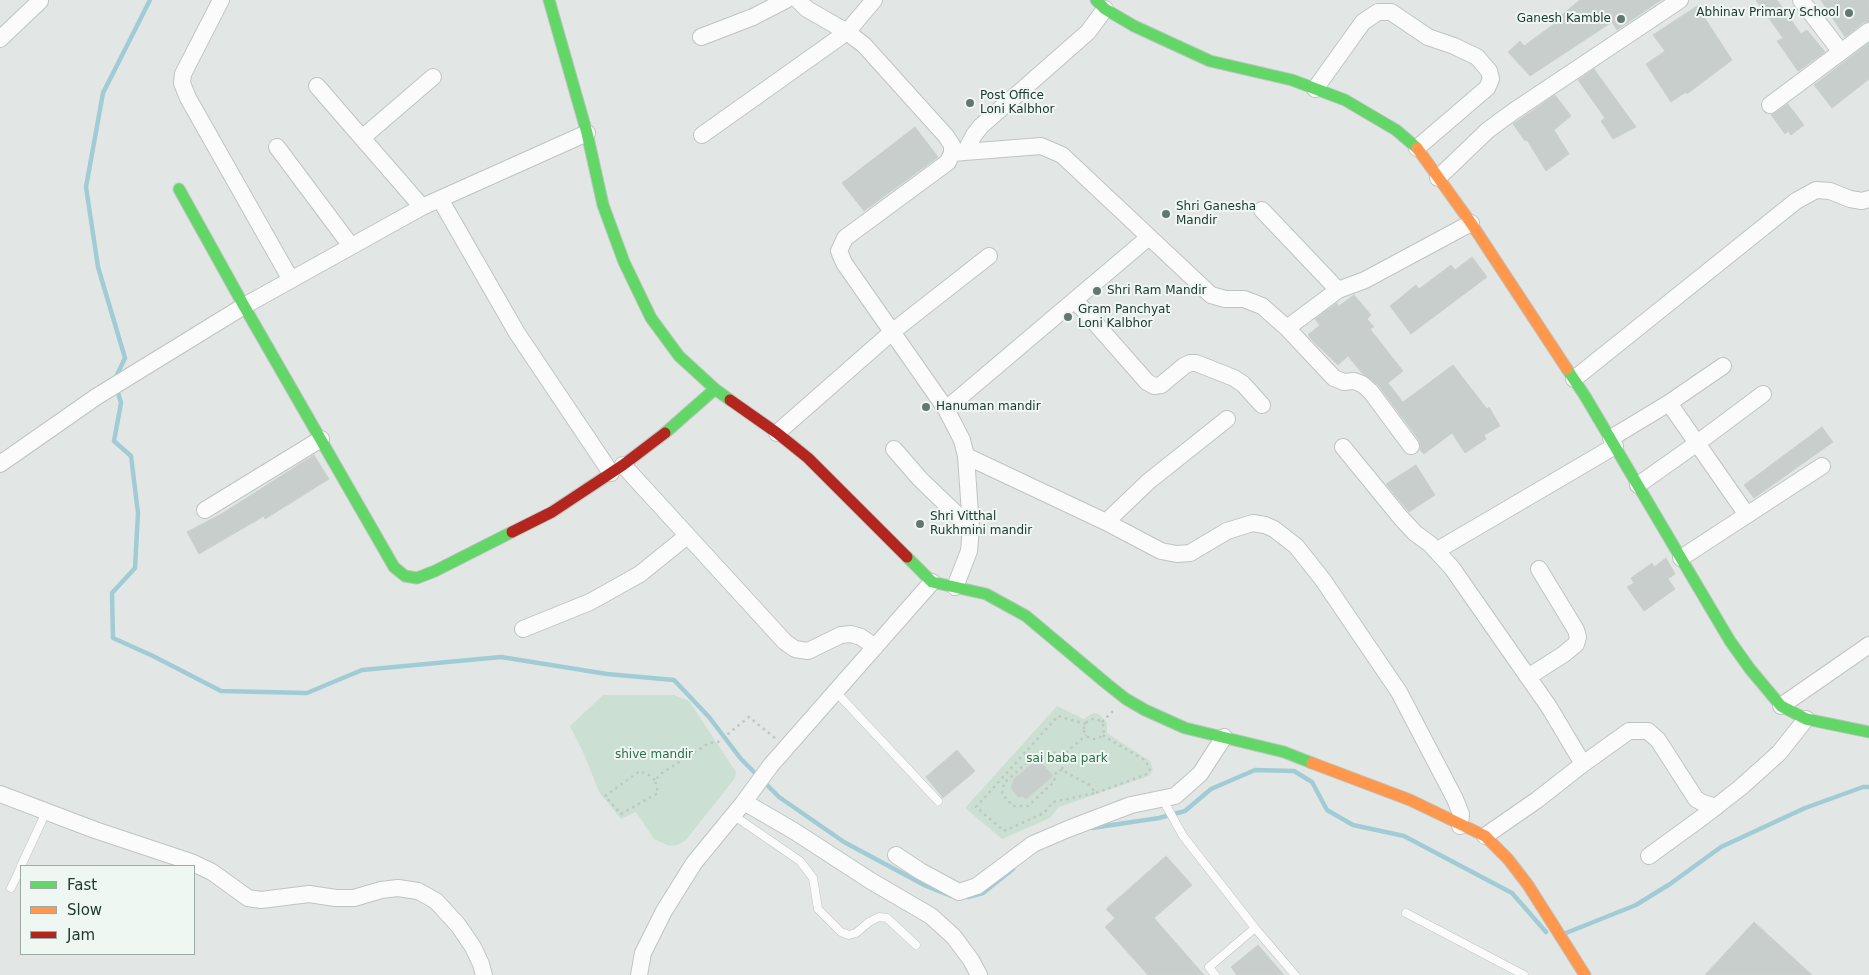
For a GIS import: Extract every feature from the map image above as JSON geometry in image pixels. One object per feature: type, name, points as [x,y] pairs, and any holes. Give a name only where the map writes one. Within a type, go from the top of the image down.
[{"type":"street","points":[[221,0],[183,74],[182,82],[188,98],[291,280]]},
{"type":"street","points":[[549,0],[552,18],[587,133],[603,205],[624,262],[651,318],[678,356],[715,389],[777,433],[808,458],[932,582],[986,594],[1026,616],[1107,684],[1144,710],[1185,728],[1284,752],[1410,800],[1460,826],[1485,836],[1508,859],[1528,885],[1582,971]]},
{"type":"street","points":[[701,37],[753,17],[786,0]]},
{"type":"street","points":[[798,0],[807,9],[847,32],[864,45],[959,153]]},
{"type":"street","points":[[702,135],[847,32],[874,0]]},
{"type":"street","points":[[1438,178],[1488,130],[1680,0]]},
{"type":"street","points":[[1801,0],[1841,52]]},
{"type":"street","points":[[0,39],[40,1]]},
{"type":"street","points":[[955,587],[969,551],[971,528],[966,456],[962,440],[946,409],[844,263],[839,251],[845,238],[959,153],[981,126],[1088,32],[1100,5],[1134,26],[1210,61],[1292,80],[1345,100],[1396,130],[1417,148],[1471,223],[1574,379],[1730,641],[1750,669],[1781,706],[1806,719],[1866,729]]},
{"type":"street","points":[[1315,88],[1362,22],[1378,12],[1391,12],[1428,37],[1477,57],[1489,71],[1491,80],[1487,88],[1417,148]]},
{"type":"street","points":[[1770,104],[1869,31]]},
{"type":"street","points":[[362,138],[433,77]]},
{"type":"street","points":[[317,86],[422,207]]},
{"type":"street","points":[[0,464],[96,397],[244,306],[422,207],[587,133]]},
{"type":"street","points":[[959,153],[1036,146],[1051,150],[1062,156],[1211,295],[1244,299],[1262,306],[1287,328],[1334,378],[1344,382],[1354,381],[1362,384],[1371,392],[1410,446]]},
{"type":"street","points":[[277,148],[351,246]]},
{"type":"street","points":[[179,189],[394,566],[405,576],[416,578],[435,570],[552,512],[617,469],[670,429],[715,389]]},
{"type":"street","points":[[1574,379],[1796,201],[1816,190],[1830,191],[1850,199],[1862,201],[1869,199]]},
{"type":"street","points":[[440,199],[517,333],[617,469],[687,536],[785,642],[795,649],[808,650],[841,634],[861,637],[875,647]]},
{"type":"street","points":[[1262,210],[1338,290]]},
{"type":"street","points":[[1287,328],[1338,290],[1365,280],[1471,223]]},
{"type":"street","points":[[946,409],[1149,237]]},
{"type":"street","points":[[777,433],[892,332],[989,256]]},
{"type":"street","points":[[1075,300],[1147,382],[1154,386],[1161,385],[1184,366],[1196,363],[1234,378],[1243,384],[1262,405]]},
{"type":"street","points":[[1436,551],[1613,442],[1723,366]]},
{"type":"street","points":[[1638,485],[1763,394]]},
{"type":"street","points":[[1669,403],[1747,515]]},
{"type":"street","points":[[1106,522],[1148,481],[1227,419]]},
{"type":"street","points":[[205,510],[321,439]]},
{"type":"street","points":[[894,448],[920,479],[971,528]]},
{"type":"street","points":[[1343,448],[1401,518],[1452,568],[1549,707],[1583,764]]},
{"type":"street","points":[[966,456],[1106,522],[1161,551],[1177,554],[1190,553],[1227,531],[1253,524],[1264,525],[1274,529],[1296,546],[1323,580],[1399,692],[1455,800],[1461,814],[1460,826]]},
{"type":"street","points":[[1681,558],[1822,466]]},
{"type":"street","points":[[523,629],[590,602],[632,579],[687,536]]},
{"type":"street","points":[[1528,677],[1564,654],[1576,644],[1578,637],[1576,630],[1540,569]]},
{"type":"street","points":[[639,975],[643,953],[664,911],[694,862],[733,816],[771,765],[932,582]]},
{"type":"street","points":[[1781,706],[1869,645]]},
{"type":"street","points":[[1649,856],[1716,807],[1779,753],[1806,719]]},
{"type":"street","points":[[1485,836],[1537,800],[1629,731],[1648,731],[1658,740],[1696,799],[1703,804],[1716,807]]},
{"type":"street","points":[[896,854],[920,871],[959,892],[977,886],[1033,844],[1068,828],[1131,805],[1164,802],[1175,796],[1200,774],[1224,737]]},
{"type":"street","points":[[0,794],[190,862],[212,872],[248,898],[261,900],[309,894],[336,898],[354,898],[398,888],[418,891],[436,901],[458,925],[473,947],[484,975]]},
{"type":"street","points":[[748,796],[794,831],[870,881],[931,916],[954,937],[971,960],[979,975]]},
{"type":"lane","points":[[836,692],[938,801]]},
{"type":"lane","points":[[1164,802],[1184,837],[1254,928],[1295,975]]},
{"type":"lane","points":[[21,865],[46,812]]},
{"type":"lane","points":[[733,816],[800,861],[813,878],[818,909],[841,932],[849,936],[879,917],[887,918],[916,945]]},
{"type":"lane","points":[[11,888],[20,868]]},
{"type":"lane","points":[[1406,912],[1524,975]]},
{"type":"lane","points":[[1215,975],[1209,967],[1254,928]]},
{"type":"path","points":[[1086,724],[1058,716],[976,807],[1004,831],[1044,812],[1054,802],[1096,793],[1145,775],[1150,771],[1149,766],[1143,759],[1102,735]]},
{"type":"path","points":[[655,780],[680,760],[709,743],[718,742],[749,717],[787,747]]},
{"type":"path","points":[[1092,719],[1100,720],[1104,728],[1102,735],[1096,738],[1086,735],[1084,729],[1086,724],[1092,719]]},
{"type":"path","points":[[1061,756],[1086,735]]},
{"type":"path","points":[[1062,770],[1063,760],[1061,756],[1052,751],[1032,758],[1004,783],[1002,794],[1013,806],[1028,806],[1055,781],[1054,777],[1057,771],[1062,770],[1091,786],[1096,793]]},
{"type":"path","points":[[640,771],[650,775],[655,780],[658,793],[621,814],[605,796],[640,771]]},
{"type":"green space","name":"shive mandir","points":[[603,695],[674,695],[689,701],[736,772],[735,778],[686,840],[678,845],[669,846],[654,839],[636,812],[621,819],[599,792],[584,754],[570,726]]},
{"type":"green space","name":"sai baba park","points":[[1057,706],[1084,719],[1091,714],[1096,713],[1100,715],[1107,723],[1107,733],[1150,761],[1153,770],[1149,776],[1059,807],[1050,818],[1002,839],[965,808]]},
{"type":"building","points":[[1580,0],[1661,0],[1617,30],[1612,22],[1530,76],[1508,52],[1520,41],[1524,46],[1554,24],[1553,22]]},
{"type":"building","points":[[1756,0],[1777,0],[1801,34],[1807,30],[1825,52],[1798,71],[1777,41],[1783,38]]},
{"type":"building","name":"Abhinav Primary School","points":[[1821,0],[1869,0],[1869,21],[1863,23],[1845,37]]},
{"type":"building","points":[[1697,6],[1732,60],[1687,94],[1686,92],[1671,102],[1646,64],[1665,51],[1653,35]]},
{"type":"building","points":[[1869,43],[1869,79],[1832,108],[1814,85]]},
{"type":"building","points":[[1594,69],[1636,127],[1613,139],[1601,121],[1605,118],[1578,80]]},
{"type":"building","points":[[1555,95],[1571,116],[1554,130],[1569,154],[1546,171],[1527,140],[1525,141],[1513,124]]},
{"type":"building","points":[[1788,104],[1804,125],[1791,135],[1788,131],[1785,134],[1771,115]]},
{"type":"building","points":[[915,127],[938,157],[864,211],[842,183]]},
{"type":"building","points":[[1472,257],[1487,277],[1411,334],[1390,306],[1416,285],[1419,289],[1451,265],[1455,270]]},
{"type":"building","points":[[1354,295],[1371,315],[1367,319],[1374,327],[1370,329],[1403,371],[1388,383],[1403,402],[1453,365],[1487,409],[1489,407],[1500,426],[1484,435],[1486,439],[1465,453],[1452,433],[1424,454],[1420,450],[1419,440],[1378,385],[1362,373],[1348,356],[1338,365],[1308,335],[1320,325],[1315,319],[1337,303],[1339,306]]},
{"type":"building","points":[[1822,427],[1833,442],[1754,498],[1744,485]]},
{"type":"building","points":[[314,455],[329,479],[265,519],[264,516],[199,554],[187,532],[223,513]]},
{"type":"building","points":[[1416,465],[1435,495],[1409,512],[1386,484]]},
{"type":"building","points":[[1666,558],[1675,574],[1668,579],[1675,589],[1644,611],[1627,587],[1634,583],[1631,578],[1652,563],[1654,567]]},
{"type":"building","points":[[957,750],[975,771],[943,798],[926,777]]},
{"type":"building","points":[[1038,759],[1053,776],[1026,799],[1023,796],[1018,797],[1011,788],[1014,779]]},
{"type":"building","points":[[1166,856],[1192,885],[1154,918],[1204,975],[1148,975],[1105,927],[1115,918],[1106,909]]},
{"type":"building","points":[[1754,922],[1812,975],[1705,975]]},
{"type":"building","points":[[1258,945],[1284,975],[1237,975],[1231,967]]},
{"type":"waterway","points":[[115,379],[125,358],[98,267],[86,187],[103,93],[150,0]]},
{"type":"waterway","points":[[117,389],[121,403],[114,441],[131,456],[138,513],[135,568],[112,593],[113,638],[221,691],[307,693],[362,670],[501,657],[607,674],[674,680],[709,717],[741,759],[779,797],[844,842],[926,886],[951,896]]},
{"type":"waterway","points":[[1092,828],[1159,818],[1185,811],[1211,789],[1255,770],[1294,771],[1312,782],[1327,810],[1353,825],[1404,836],[1512,893],[1546,932]]},
{"type":"waterway","points":[[1566,933],[1636,905],[1670,884],[1721,847],[1805,808],[1863,787],[1869,787]]},
{"type":"waterway","points":[[968,897],[983,893],[1013,869]]},
{"type":"traffic: fast","points":[[549,0],[587,133],[603,205],[624,262],[651,318],[679,356],[730,400]]},
{"type":"traffic: fast","points":[[1096,0],[1105,9],[1134,26],[1210,61],[1292,80],[1345,100],[1396,130],[1417,148]]},
{"type":"traffic: fast","points":[[179,189],[394,567],[405,576],[417,578],[435,571],[512,532]]},
{"type":"traffic: fast","points":[[1567,369],[1585,396],[1730,641],[1750,669],[1781,706],[1806,719],[1869,732]]},
{"type":"traffic: fast","points":[[665,433],[715,389]]},
{"type":"traffic: fast","points":[[907,557],[932,582],[986,594],[1026,616],[1107,684],[1126,699],[1145,710],[1185,728],[1284,752],[1312,763]]},
{"type":"traffic: slow","points":[[1417,148],[1471,223],[1567,369]]},
{"type":"traffic: slow","points":[[1312,763],[1410,800],[1485,836],[1508,859],[1528,885],[1585,975]]},
{"type":"traffic: jam","points":[[730,400],[777,433],[808,458],[907,557]]},
{"type":"traffic: jam","points":[[512,532],[552,512],[623,465],[665,433]]},
{"type":"place","name":"Abhinav Primary School","points":[[1849,13]]},
{"type":"place","name":"Ganesh Kamble","points":[[1621,19]]},
{"type":"place","name":"Post Office Loni Kalbhor","points":[[970,103]]},
{"type":"place","name":"Shri Ganesha Mandir","points":[[1166,214]]},
{"type":"place","name":"Shri Ram Mandir","points":[[1097,291]]},
{"type":"place","name":"Gram Panchyat Loni Kalbhor","points":[[1068,317]]},
{"type":"place","name":"Hanuman mandir","points":[[926,407]]},
{"type":"place","name":"Shri Vitthal Rukhmini mandir","points":[[920,524]]}]
